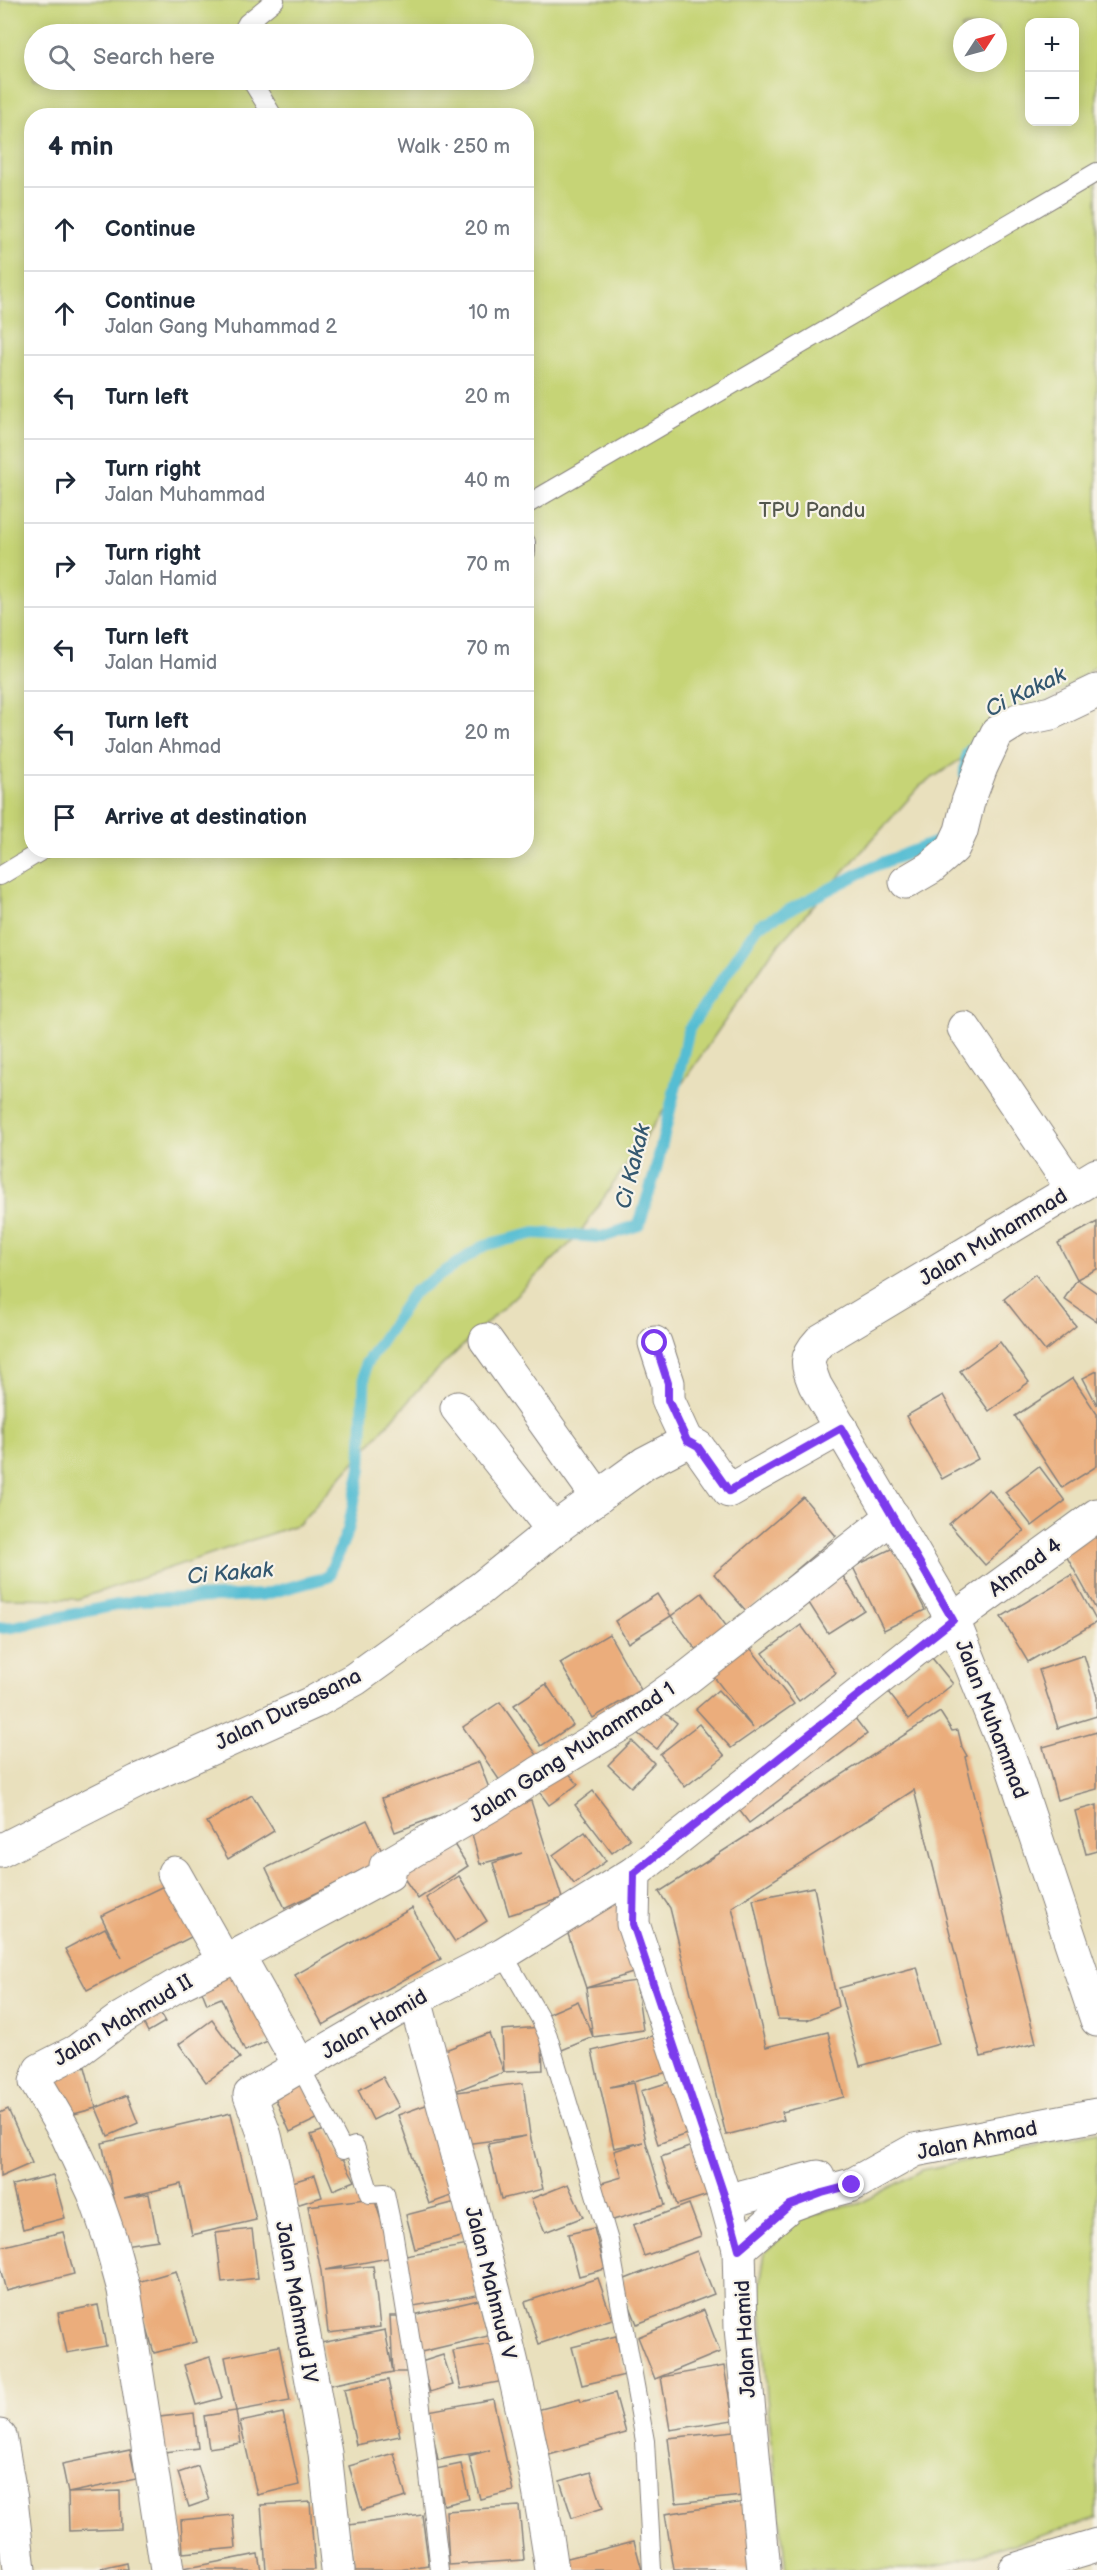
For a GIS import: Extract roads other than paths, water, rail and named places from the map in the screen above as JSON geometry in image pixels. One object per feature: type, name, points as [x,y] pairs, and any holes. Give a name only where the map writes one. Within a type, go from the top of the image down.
[{"type":"street","points":[[906,882],[930,868],[953,848],[961,831],[968,802],[981,767],[997,733],[1018,720],[1052,713],[1097,691]]},
{"type":"street","points":[[964,1028],[1085,1182]]},
{"type":"street","name":"Jalan Muhammad","points":[[1085,1182],[820,1341],[811,1352],[808,1365],[815,1385],[953,1620],[1012,1765],[1097,2019]]},
{"type":"street","points":[[486,1340],[598,1497]]},
{"type":"street","points":[[655,1343],[668,1383],[668,1400],[687,1441],[698,1447],[729,1491],[841,1428]]},
{"type":"street","points":[[457,1408],[553,1530]]},
{"type":"street","name":"Jalan Dursasana","points":[[0,1851],[138,1782],[314,1702],[355,1679],[480,1589],[553,1530],[645,1463],[687,1441]]},
{"type":"street","name":"Ahmad 4","points":[[953,1620],[1097,1515]]},
{"type":"street","name":"Jalan Gang Muhammad 1","points":[[231,1958],[389,1874],[386,1866],[625,1722],[688,1677],[893,1516]]},
{"type":"street","name":"Jalan Hamid","points":[[300,2066],[415,1999],[503,1954],[634,1873],[953,1620]]},
{"type":"street","points":[[174,1873],[300,2066]]},
{"type":"street","name":"Jalan Hamid","points":[[634,1873],[633,1924],[726,2201],[739,2249],[741,2328],[764,2570]]},
{"type":"street","name":"Jalan Mahmud II","points":[[167,2570],[124,2290],[94,2193],[67,2135],[36,2082],[40,2070],[77,2051],[120,2019],[181,1983],[231,1958]]},
{"type":"street","name":"Jalan Mahmud V","points":[[415,1999],[503,2323],[543,2502],[552,2570]]},
{"type":"street","name":"Jalan Mahmud IV","points":[[300,2066],[250,2095],[265,2136],[276,2181],[325,2453],[338,2570]]},
{"type":"street","name":"Jalan Ahmad","points":[[739,2249],[790,2205],[852,2185],[915,2150],[1097,2115]]},
{"type":"street","points":[[726,2201],[915,2150]]},
{"type":"street","points":[[0,2436],[6,2499],[19,2570]]},
{"type":"street","points":[[1014,2570],[1097,2545]]},
{"type":"lane","points":[[246,24],[274,0]]},
{"type":"lane","points":[[257,90],[268,108]]},
{"type":"lane","points":[[534,500],[1097,172]]},
{"type":"lane","points":[[0,876],[30,858]]},
{"type":"lane","points":[[503,1954],[548,2036],[609,2241],[645,2441],[652,2570]]},
{"type":"lane","points":[[300,2066],[343,2150],[355,2146],[370,2194],[385,2193],[416,2377],[440,2570]]},
{"type":"waterway","name":"Ci Kakak","points":[[965,774],[967,754],[980,739]]},
{"type":"waterway","name":"Ci Kakak","points":[[0,1628],[140,1600],[262,1595],[328,1577],[348,1530],[361,1469],[365,1365],[413,1293],[485,1245],[535,1233],[602,1237],[639,1225],[655,1173],[689,1029],[758,926],[874,866],[942,840]]},
{"type":"park label","name":"TPU Pandu","points":[[812,510]]}]
